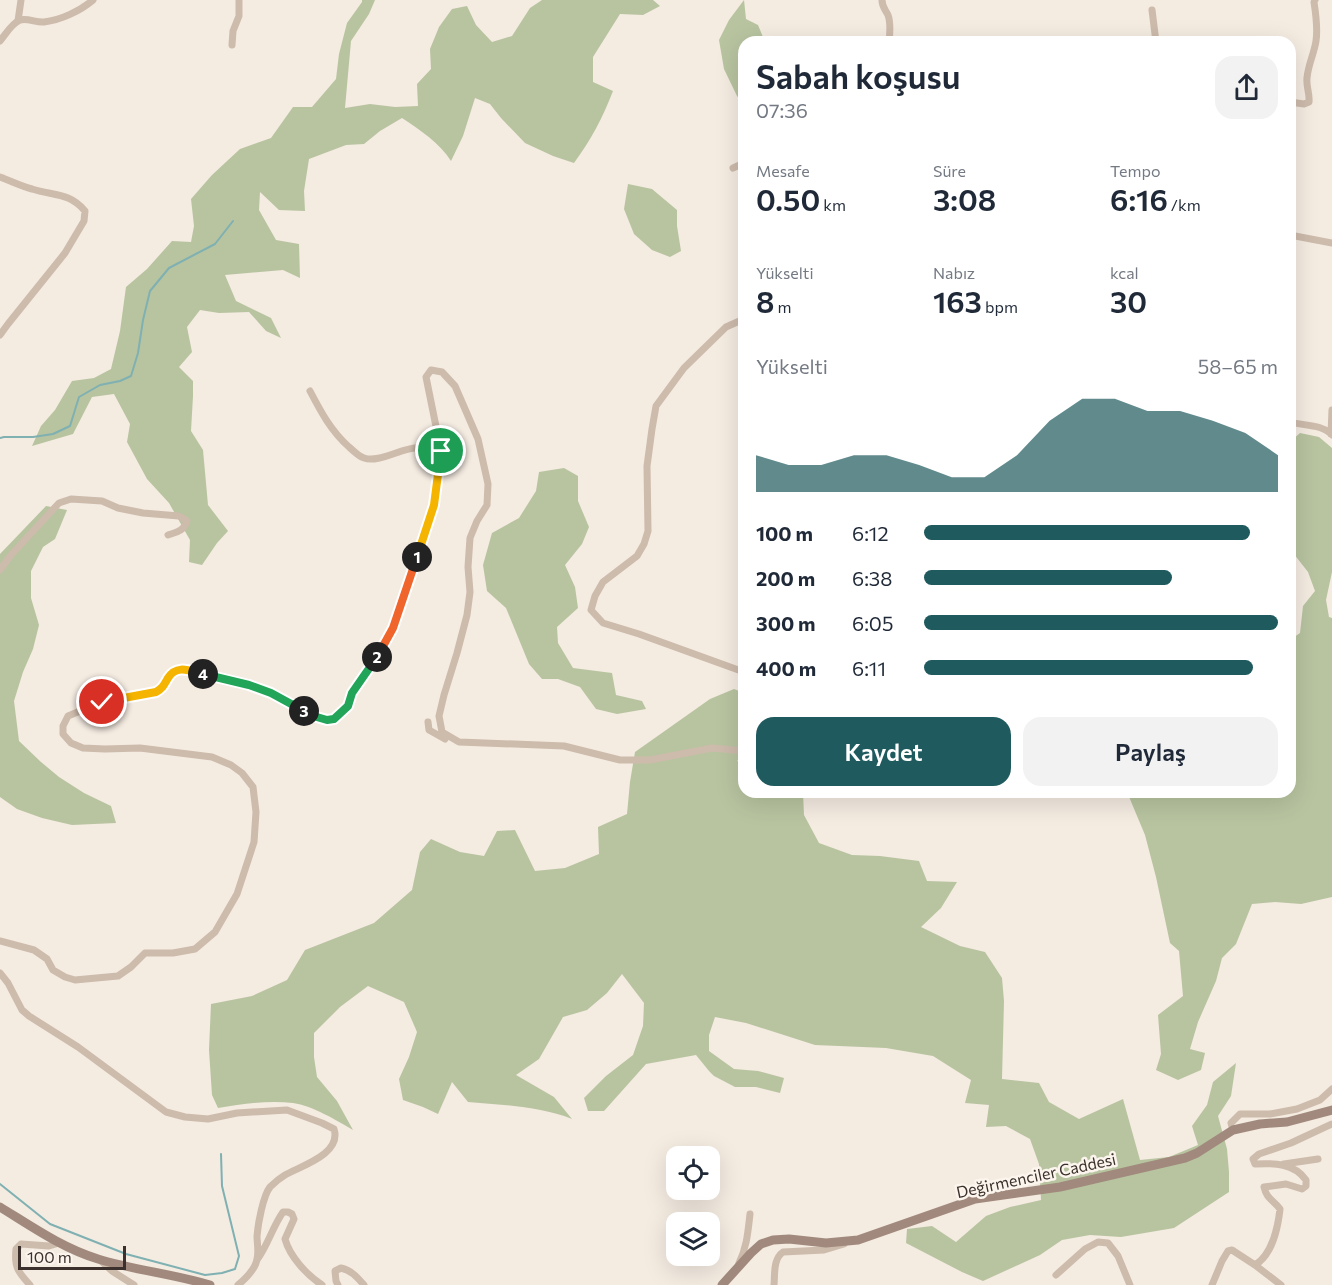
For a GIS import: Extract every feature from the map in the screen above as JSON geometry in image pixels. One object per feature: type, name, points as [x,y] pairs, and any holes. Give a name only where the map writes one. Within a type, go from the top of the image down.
[{"type":"main road","name":"Değirmenciler Caddesi","points":[[722,1285],[761,1244],[773,1240],[789,1239],[826,1244],[858,1240],[975,1199],[1060,1187],[1185,1158],[1233,1130],[1260,1124],[1287,1122],[1332,1110]]},
{"type":"main road","points":[[0,1207],[59,1243],[98,1259],[210,1285]]},
{"type":"street","points":[[18,21],[21,0]]},
{"type":"street","points":[[0,41],[20,20],[43,22],[59,18],[83,8],[93,0]]},
{"type":"street","points":[[232,45],[233,31],[239,16],[239,0]]},
{"type":"street","points":[[882,0],[882,5],[889,17],[890,36]]},
{"type":"street","points":[[1296,103],[1309,102],[1310,96],[1306,83],[1308,66],[1316,42],[1315,0]]},
{"type":"street","points":[[1152,10],[1155,36]]},
{"type":"street","points":[[733,168],[738,166]]},
{"type":"street","points":[[0,177],[47,194],[67,196],[85,211],[84,221],[65,253],[0,335]]},
{"type":"street","points":[[1296,236],[1332,243]]},
{"type":"street","points":[[738,322],[726,327],[684,368],[656,406],[647,466],[648,531],[644,544],[637,556],[603,582],[595,596],[591,610],[603,623],[738,670]]},
{"type":"street","points":[[0,941],[34,950],[47,959],[53,970],[75,980],[118,976],[145,953],[173,953],[195,949],[216,932],[237,894],[254,842],[256,812],[253,787],[242,773],[231,765],[212,757],[141,747],[105,750],[83,748],[70,744],[63,734],[63,726],[68,716],[102,702],[156,692],[163,688],[172,672],[179,669],[249,685],[271,693],[310,715],[327,720],[334,719],[348,706],[352,693],[377,657],[393,628],[434,505],[441,451],[426,377],[430,370],[442,372],[455,386],[478,439],[488,484],[487,505],[470,538],[468,567],[470,592],[467,615],[439,716],[442,732],[459,742]]},
{"type":"street","points":[[310,391],[338,438],[362,458],[370,460],[411,448],[421,448],[435,457],[438,470]]},
{"type":"street","points":[[1331,434],[1332,410]]},
{"type":"street","points":[[1296,423],[1327,429],[1331,434]]},
{"type":"street","points":[[0,570],[59,503],[71,499],[102,501],[118,508],[179,516],[187,521],[185,527],[180,531],[168,535]]},
{"type":"street","points":[[428,722],[429,730],[449,741],[564,746],[620,760],[650,760],[712,748],[738,750]]},
{"type":"street","points":[[0,973],[22,1010],[29,1016],[78,1047],[166,1112],[185,1117],[208,1119],[237,1113],[288,1110],[334,1129],[336,1136],[334,1142],[320,1158],[283,1176],[268,1189],[262,1206],[257,1235],[257,1260]]},
{"type":"street","points":[[1233,1130],[1231,1123],[1240,1114],[1270,1114],[1297,1109],[1320,1100],[1332,1089]]},
{"type":"street","points":[[1318,1159],[1281,1165],[1255,1164],[1253,1159],[1259,1154],[1291,1143],[1332,1124]]},
{"type":"street","points":[[1255,1265],[1260,1262],[1270,1246],[1279,1221],[1280,1209],[1266,1196],[1264,1187],[1286,1184],[1302,1188],[1306,1186],[1306,1179],[1302,1174],[1295,1169],[1281,1165]]},
{"type":"street","points":[[238,1285],[251,1271],[266,1248],[274,1226],[283,1212],[292,1214],[294,1219],[285,1239],[287,1248],[322,1285]]},
{"type":"street","points":[[735,1270],[744,1254],[750,1214]]},
{"type":"street","points":[[774,1285],[776,1263],[783,1252],[824,1250],[858,1240]]},
{"type":"street","points":[[1056,1275],[1085,1249],[1098,1242],[1108,1243],[1118,1256],[1130,1285]]},
{"type":"street","points":[[30,1285],[18,1272],[14,1260],[16,1249],[21,1244],[49,1246],[59,1243]]},
{"type":"street","points":[[1212,1285],[1222,1261],[1228,1251],[1232,1250],[1281,1285]]},
{"type":"street","points":[[98,1259],[134,1285]]},
{"type":"street","points":[[338,1285],[335,1271],[341,1268],[347,1269],[364,1285]]},
{"type":"green space","points":[[362,0],[375,0],[369,14],[351,41],[345,108],[370,104],[395,107],[418,106],[417,84],[431,69],[430,49],[439,27],[452,9],[467,6],[476,25],[492,42],[512,36],[530,8],[542,0],[653,0],[660,6],[643,15],[620,14],[593,57],[593,82],[613,91],[596,128],[574,163],[525,143],[490,104],[475,98],[463,136],[451,161],[423,132],[402,118],[364,144],[346,145],[309,159],[304,191],[305,211],[279,210],[260,192],[259,210],[276,240],[299,244],[300,278],[283,270],[225,275],[236,301],[271,318],[281,338],[266,331],[249,312],[219,313],[200,310],[187,327],[192,352],[179,367],[193,381],[191,431],[203,450],[208,505],[228,531],[202,565],[189,562],[190,540],[169,503],[147,479],[127,442],[130,424],[114,394],[92,397],[73,434],[32,446],[41,426],[55,410],[72,381],[94,378],[111,369],[120,331],[126,287],[147,269],[172,241],[191,242],[194,226],[191,199],[240,149],[271,138],[293,107],[312,107],[336,79],[339,54],[347,23]]},
{"type":"green space","points":[[744,0],[746,19],[758,25],[763,36],[738,36],[738,97],[724,69],[719,40],[729,20]]},
{"type":"green space","points":[[628,184],[652,189],[677,210],[681,251],[670,257],[652,250],[634,234],[624,209]]},
{"type":"green space","points":[[1300,433],[1319,437],[1332,448],[1332,572],[1326,600],[1329,617],[1332,618],[1332,897],[1301,904],[1275,902],[1252,904],[1236,944],[1222,958],[1216,981],[1198,1022],[1190,1049],[1205,1053],[1201,1070],[1178,1080],[1156,1070],[1161,1054],[1158,1015],[1183,996],[1179,951],[1170,943],[1145,835],[1130,798],[1296,798],[1296,636],[1300,633],[1303,606],[1315,591],[1308,572],[1296,557],[1296,437]]},
{"type":"green space","points":[[564,468],[578,476],[578,501],[589,527],[582,544],[565,565],[575,587],[578,608],[557,627],[558,643],[573,668],[612,673],[616,695],[642,701],[646,709],[617,714],[596,709],[580,687],[558,679],[542,679],[529,664],[506,608],[487,591],[483,565],[492,533],[519,518],[536,491],[539,472]]},
{"type":"green space","points":[[46,506],[67,510],[55,539],[43,547],[31,571],[31,598],[39,625],[14,701],[19,741],[59,777],[111,806],[116,823],[72,825],[17,809],[0,797],[0,554]]},
{"type":"green space","points":[[734,689],[738,691],[738,798],[803,798],[804,815],[819,843],[852,855],[919,861],[927,881],[957,882],[941,908],[921,927],[960,946],[985,952],[1002,978],[1004,1001],[1002,1079],[1039,1083],[1049,1102],[1079,1119],[1123,1099],[1140,1160],[1169,1157],[1198,1145],[1192,1126],[1207,1105],[1213,1082],[1236,1063],[1231,1096],[1218,1116],[1227,1149],[1229,1192],[1174,1228],[1121,1237],[1090,1235],[1062,1240],[1040,1255],[983,1281],[906,1243],[907,1229],[932,1226],[956,1242],[986,1216],[1010,1207],[1041,1200],[1039,1164],[1030,1139],[1006,1126],[986,1127],[989,1105],[965,1103],[971,1080],[933,1056],[886,1048],[815,1045],[746,1023],[715,1017],[709,1035],[709,1051],[734,1069],[758,1071],[784,1078],[780,1093],[756,1087],[735,1087],[714,1076],[696,1055],[646,1064],[604,1111],[588,1111],[584,1098],[606,1076],[633,1055],[643,1026],[644,1003],[622,974],[607,993],[587,1010],[563,1017],[539,1059],[516,1075],[554,1097],[572,1119],[534,1109],[468,1102],[452,1082],[438,1114],[403,1100],[399,1079],[417,1032],[404,1002],[368,986],[340,1007],[314,1033],[317,1077],[337,1101],[353,1130],[316,1110],[293,1103],[265,1102],[218,1108],[212,1095],[209,1050],[211,1004],[252,996],[287,980],[305,950],[374,923],[412,890],[420,852],[431,839],[460,852],[484,856],[497,831],[515,830],[535,871],[565,868],[599,854],[598,827],[627,814],[635,752],[710,699]]},
{"type":"waterway","points":[[0,438],[53,434],[70,426],[79,397],[100,385],[131,376],[138,353],[150,291],[169,268],[215,244],[233,221]]},
{"type":"waterway","points":[[0,1184],[50,1224],[126,1254],[205,1275],[222,1273],[235,1269],[239,1256],[222,1186],[221,1154]]},
{"type":"route","points":[[102,702],[156,692],[163,688],[172,672],[179,669],[249,685],[271,693],[310,715],[327,720],[334,719],[348,706],[352,693],[377,657],[393,628],[434,505],[441,451]]}]
